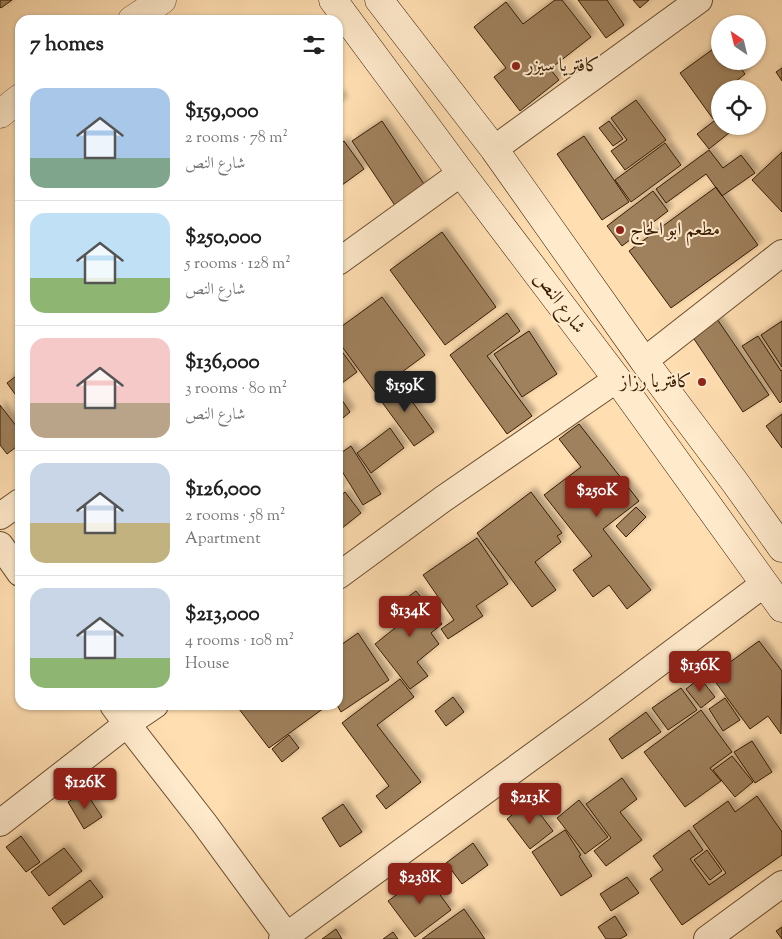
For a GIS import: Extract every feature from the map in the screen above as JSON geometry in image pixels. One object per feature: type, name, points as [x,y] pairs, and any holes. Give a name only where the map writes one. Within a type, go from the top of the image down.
[{"type":"main road","points":[[140,15],[162,0]]},
{"type":"main road","name":"شارع النص","points":[[333,0],[460,173],[618,379],[782,608]]},
{"type":"main road","name":"شارع النص","points":[[380,0],[494,148],[644,360],[782,548]]},
{"type":"main road","points":[[0,114],[15,102]]},
{"type":"street","points":[[494,148],[698,0]]},
{"type":"street","points":[[343,258],[460,173]]},
{"type":"street","points":[[644,360],[782,253]]},
{"type":"street","points":[[343,572],[443,499],[618,379]]},
{"type":"street","points":[[0,516],[15,506]]},
{"type":"street","points":[[0,545],[15,566]]},
{"type":"street","points":[[120,715],[204,823],[286,938],[764,584]]},
{"type":"street","points":[[0,823],[120,715],[138,710]]},
{"type":"street","points":[[707,939],[782,884]]},
{"type":"building","points":[[0,0],[12,0],[1,8]]},
{"type":"building","points":[[555,0],[562,0],[591,37],[550,69],[559,80],[520,111],[494,77],[506,68],[474,27],[506,2],[523,24]]},
{"type":"building","points":[[578,0],[607,0],[624,25],[606,38]]},
{"type":"building","points":[[633,0],[649,0],[640,8]]},
{"type":"building","points":[[711,51],[711,70],[742,70],[745,74],[737,80],[711,80],[711,116],[680,73]]},
{"type":"building","points":[[782,68],[782,81],[776,72]]},
{"type":"building","points":[[636,100],[666,140],[625,170],[611,151],[627,140],[611,118]]},
{"type":"building","points":[[382,121],[426,187],[396,207],[352,141]]},
{"type":"building","points":[[609,121],[623,139],[613,146],[599,128]]},
{"type":"building","points":[[711,123],[711,135],[726,135],[709,149],[697,134]]},
{"type":"building","points":[[584,136],[629,202],[602,220],[557,154]]},
{"type":"building","points":[[343,142],[364,169],[343,184]]},
{"type":"building","points":[[665,143],[681,165],[631,202],[615,180]]},
{"type":"building","points":[[709,150],[723,168],[741,155],[755,173],[722,196],[706,174],[666,203],[656,189]]},
{"type":"building","points":[[782,152],[782,212],[752,180]]},
{"type":"building","points":[[716,187],[758,245],[671,308],[629,251]]},
{"type":"building","points":[[653,191],[668,211],[622,246],[607,226]]},
{"type":"building","points":[[442,232],[496,307],[445,345],[390,270]]},
{"type":"building","points":[[382,297],[425,355],[375,392],[343,348],[343,325]]},
{"type":"building","points":[[507,313],[520,331],[487,356],[532,416],[507,434],[450,355]]},
{"type":"building","points":[[715,316],[769,395],[743,412],[690,333]]},
{"type":"building","points":[[782,321],[782,367],[761,335]]},
{"type":"building","points":[[529,331],[557,374],[522,397],[494,354]]},
{"type":"building","points":[[758,336],[782,370],[782,401],[780,403],[742,346]]},
{"type":"building","points":[[343,353],[357,372],[343,382]]},
{"type":"building","points":[[15,377],[15,394],[7,383]]},
{"type":"building","points":[[396,379],[434,432],[414,446],[376,394]]},
{"type":"building","points":[[343,402],[350,412],[343,418]]},
{"type":"building","points":[[0,405],[15,424],[15,448],[7,454],[0,445]]},
{"type":"building","points":[[782,414],[782,448],[766,426]]},
{"type":"building","points":[[579,424],[639,501],[603,529],[651,590],[627,609],[609,585],[593,597],[573,570],[592,556],[544,495],[581,467],[559,439]]},
{"type":"building","points":[[390,428],[404,448],[371,473],[357,453]]},
{"type":"building","points":[[351,446],[381,494],[363,505],[343,473],[343,452]]},
{"type":"building","points":[[345,492],[361,513],[343,527],[343,494]]},
{"type":"building","points":[[531,492],[562,533],[557,536],[561,542],[535,562],[556,590],[532,607],[477,533]]},
{"type":"building","points":[[636,507],[646,517],[626,537],[616,526]]},
{"type":"building","points":[[477,538],[508,584],[476,606],[483,616],[448,639],[441,629],[454,620],[423,575]]},
{"type":"building","points":[[416,591],[442,624],[431,633],[439,644],[417,662],[428,676],[410,689],[375,644],[395,628],[385,614]]},
{"type":"building","points":[[358,633],[389,680],[341,712],[340,710],[343,710],[343,644]]},
{"type":"building","points":[[759,641],[782,671],[781,734],[768,716],[750,729],[711,676]]},
{"type":"building","points":[[700,678],[715,697],[701,708],[686,689]]},
{"type":"building","points":[[400,679],[414,697],[377,725],[421,782],[386,809],[376,796],[389,786],[342,723]]},
{"type":"building","points":[[681,688],[697,710],[668,730],[652,708]]},
{"type":"building","points":[[453,697],[464,712],[446,726],[435,711]]},
{"type":"building","points":[[725,698],[740,720],[723,731],[709,709]]},
{"type":"building","points":[[240,710],[321,710],[269,748]]},
{"type":"building","points":[[701,710],[732,752],[710,768],[721,781],[685,807],[644,752]]},
{"type":"building","points":[[646,712],[661,732],[622,759],[609,739]]},
{"type":"building","points":[[289,735],[299,748],[282,762],[272,749]]},
{"type":"building","points":[[752,741],[772,772],[755,783],[734,752]]},
{"type":"building","points":[[732,756],[753,782],[735,797],[713,770]]},
{"type":"building","points":[[622,778],[637,799],[620,812],[642,840],[606,866],[594,851],[611,838],[586,804]]},
{"type":"building","points":[[85,791],[102,817],[84,829],[68,802]]},
{"type":"building","points":[[757,796],[782,832],[782,855],[682,925],[650,879],[663,870],[653,856],[689,830],[703,850],[690,859],[709,885],[726,873],[693,826],[728,801],[735,812]]},
{"type":"building","points":[[579,800],[608,837],[585,854],[557,818]]},
{"type":"building","points":[[530,801],[553,831],[530,849],[507,819]]},
{"type":"building","points":[[343,804],[362,832],[340,847],[322,818]]},
{"type":"building","points":[[565,830],[592,876],[561,896],[532,852]]},
{"type":"building","points":[[21,836],[40,862],[26,872],[6,847]]},
{"type":"building","points":[[473,843],[488,865],[462,884],[446,863]]},
{"type":"building","points":[[64,848],[82,871],[49,896],[31,872]]},
{"type":"building","points":[[707,850],[722,871],[710,880],[694,860]]},
{"type":"building","points":[[425,874],[451,910],[415,937],[388,901]]},
{"type":"building","points":[[627,877],[639,893],[611,911],[600,894]]},
{"type":"building","points":[[90,880],[103,897],[64,925],[52,908]]},
{"type":"building","points":[[464,909],[485,939],[422,939]]},
{"type":"building","points":[[615,916],[627,935],[620,939],[606,939],[598,927]]},
{"type":"building","points":[[782,927],[782,939],[776,931]]},
{"type":"building","points":[[336,929],[342,939],[322,939]]},
{"type":"building","points":[[393,932],[398,939],[383,939]]},
{"type":"place","name":"كافتريا سيزر","points":[[516,66]]},
{"type":"place","name":"مطعم ابو الحاج","points":[[620,230]]},
{"type":"place","name":"كافتريا رزاز","points":[[702,382]]}]
